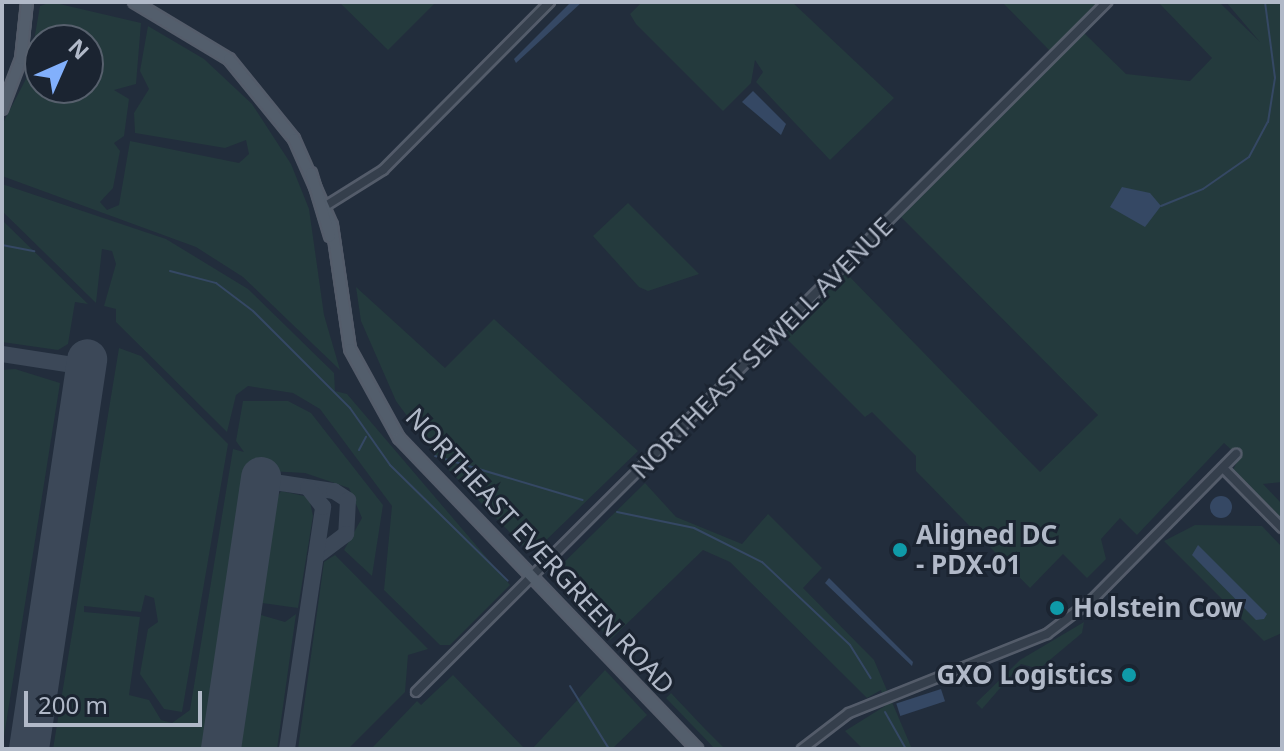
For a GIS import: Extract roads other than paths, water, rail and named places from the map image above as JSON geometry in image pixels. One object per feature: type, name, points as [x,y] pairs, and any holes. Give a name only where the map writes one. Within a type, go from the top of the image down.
[{"type":"main road","points":[[2,109],[21,59],[27,2]]},
{"type":"main road","name":"NORTHEAST EVERGREEN ROAD","points":[[134,2],[178,23],[241,69],[283,121],[327,205],[345,334],[379,409],[531,577],[697,749]]},
{"type":"main road","name":"NORTHEAST EVERGREEN ROAD","points":[[311,173],[330,236]]},
{"type":"street","points":[[327,205],[356,193],[550,2]]},
{"type":"street","name":"NORTHEAST SEWELL AVENUE","points":[[416,692],[1107,2]]},
{"type":"street","points":[[802,749],[849,713],[1047,634],[1081,610],[1236,454]]},
{"type":"street","points":[[1223,468],[1282,528]]},
{"type":"water","points":[[571,2],[582,2],[516,63],[514,59]]},
{"type":"water","points":[[753,91],[786,124],[781,135],[742,102]]},
{"type":"water","points":[[1122,187],[1150,193],[1161,206],[1145,227],[1110,207]]},
{"type":"water","points":[[1221,496],[1229,499],[1232,507],[1229,515],[1221,518],[1213,515],[1210,507],[1213,499]]},
{"type":"water","points":[[1198,545],[1267,614],[1264,619],[1256,620],[1192,555]]},
{"type":"water","points":[[829,578],[913,662],[912,666],[825,583]]},
{"type":"water","points":[[941,689],[945,701],[900,716],[896,704]]},
{"type":"waterway","points":[[1161,206],[1203,189],[1249,157],[1268,122],[1275,78],[1265,2]]},
{"type":"waterway","points":[[2,245],[34,251]]},
{"type":"waterway","points":[[170,271],[216,283],[253,311],[350,408],[390,465],[508,581]]},
{"type":"waterway","points":[[359,450],[366,437]]},
{"type":"waterway","points":[[435,456],[583,500]]},
{"type":"waterway","points":[[617,512],[694,528],[762,562],[850,645],[871,678]]},
{"type":"waterway","points":[[570,686],[609,749]]},
{"type":"waterway","points":[[885,712],[906,749]]},
{"type":"place","name":"Aligned DC - PDX-01","points":[[900,550]]},
{"type":"place","name":"Holstein Cow","points":[[1057,608]]},
{"type":"place","name":"GXO Logistics","points":[[1129,675]]}]
